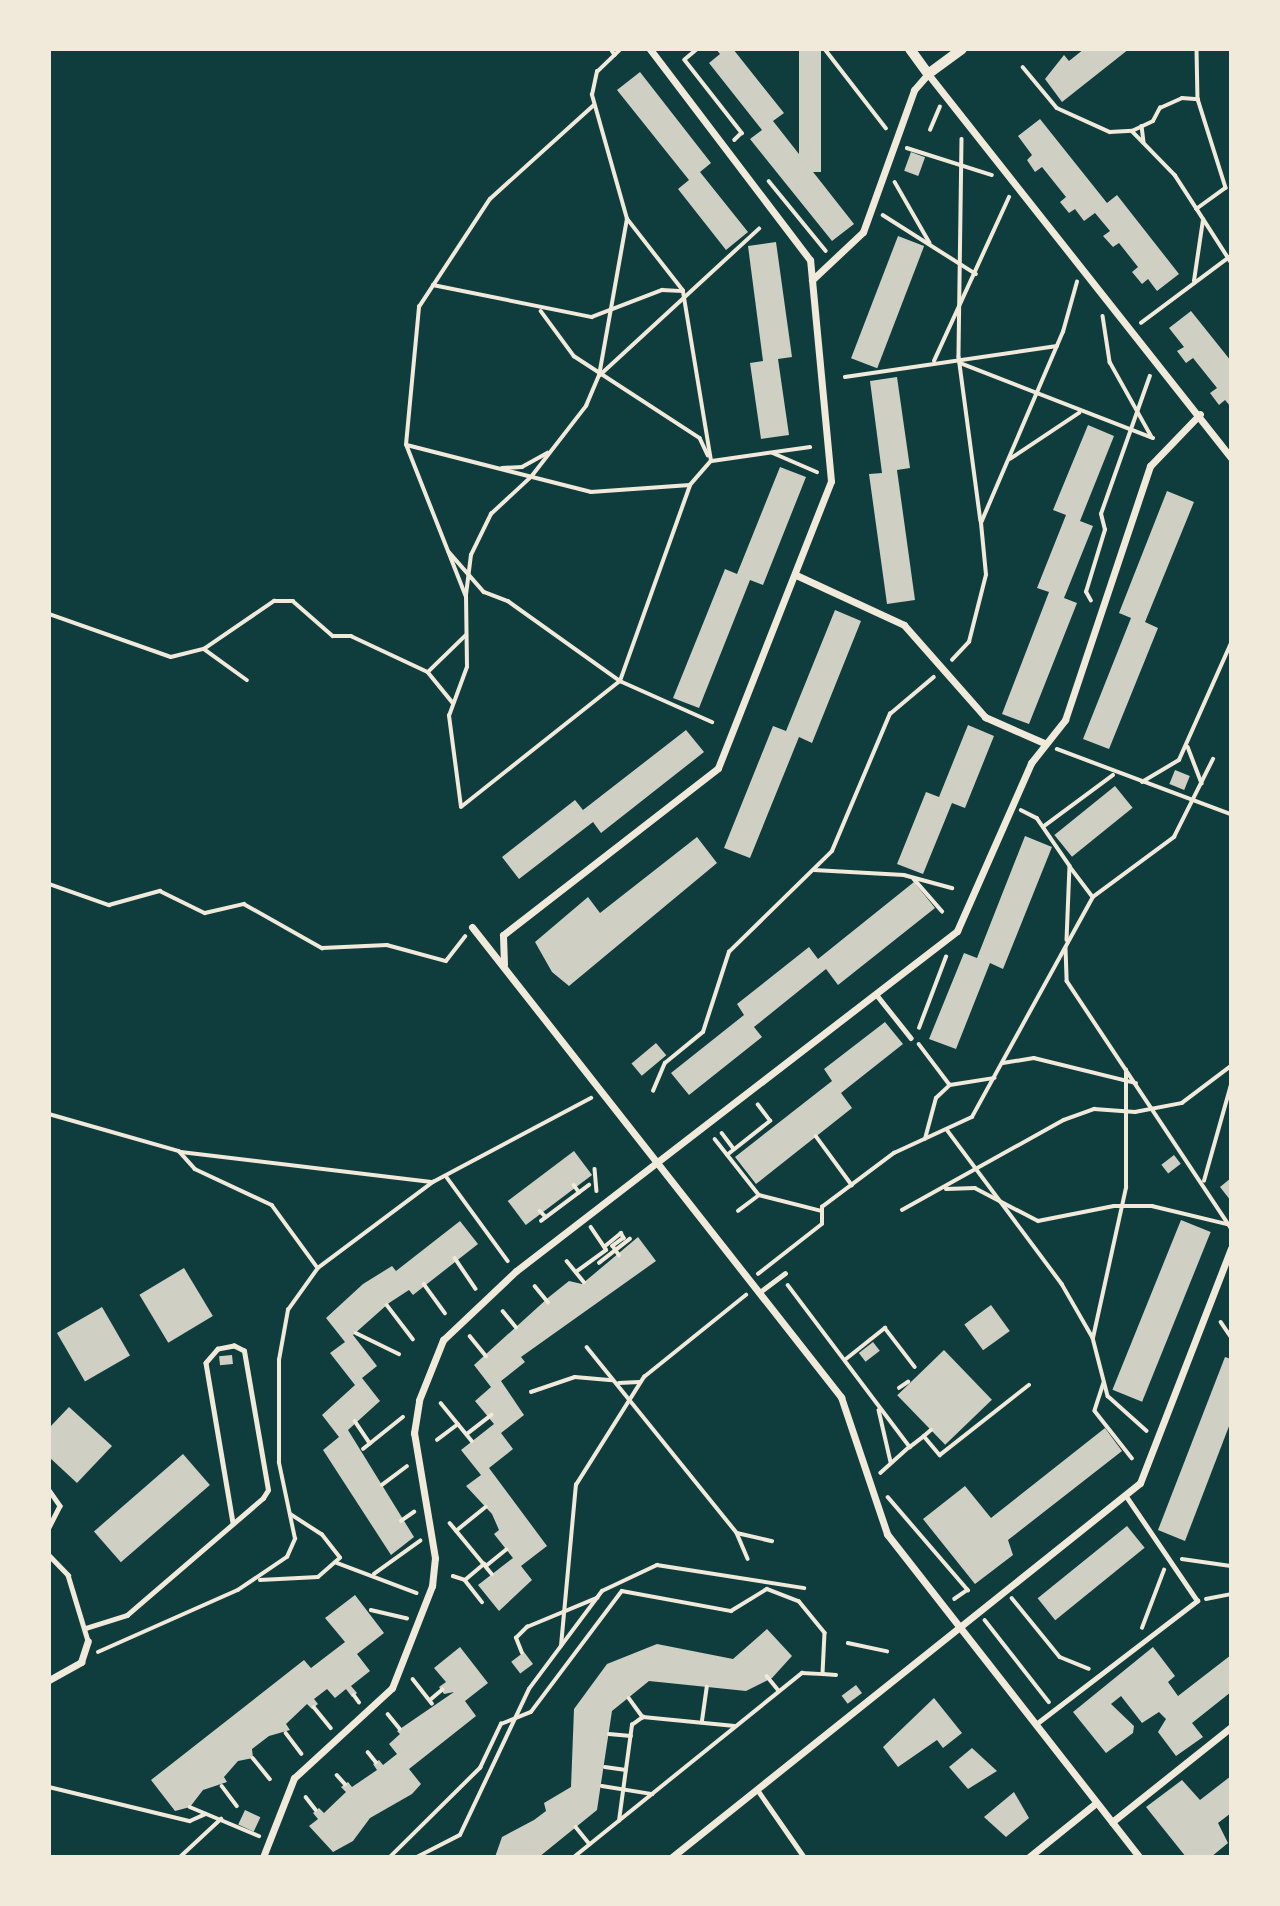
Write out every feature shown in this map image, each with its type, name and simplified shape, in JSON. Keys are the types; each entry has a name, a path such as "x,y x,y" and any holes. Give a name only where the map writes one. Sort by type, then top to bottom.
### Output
{"street":[{"path":"506,970 503,935 718,768 831,481 809,284 810,260 650,49"},
{"path":"910,49 1134,329 1231,457"},
{"path":"809,284 863,232 914,90 928,74 962,49"},
{"path":"263,1857 294,1778 377,1706 397,1680 435,1571 416,1462 419,1400 453,1326 516,1271 963,924 1044,743 1065,720 1102,620 1104,591 1150,466 1200,414"},
{"path":"796,575 904,625 945,668 985,717 1044,743"},
{"path":"472,928 841,1397 882,1525 1139,1857"},
{"path":"672,1857 1127,1498 1161,1444 1231,1248"},
{"path":"49,1680 86,1656 88,1641"},
{"path":"1112,1822 1231,1727"},
{"path":"1029,1857 1096,1803"}],"lane":[{"path":"876,993 911,1038"},
{"path":"760,1292 783,1274"},
{"path":"86,1628 127,1615 233,1523 268,1490 244,1351 234,1346 218,1349 206,1363 233,1523"},
{"path":"49,1490 60,1506 49,1528"},
{"path":"1036,1724 1197,1601 1127,1498"},
{"path":"49,1555 68,1576 88,1641"},
{"path":"757,1789 804,1857"}],"path":[{"path":"611,49 615,55"},
{"path":"621,49 597,72 594,104 626,219 684,291 711,461"},
{"path":"698,49 685,60 742,133 735,139 744,150"},
{"path":"825,49 896,141"},
{"path":"1197,49 1198,99 1226,188 1197,209"},
{"path":"1023,67 1057,108 1110,132 1132,131 1142,126 1160,108 1198,99"},
{"path":"466,597 406,445 419,307 491,199 594,104"},
{"path":"930,130 940,105"},
{"path":"1142,126 1144,144"},
{"path":"1132,131 1197,209 1230,258 1194,281 1134,329"},
{"path":"653,1091 665,1063 703,1032 729,952 832,851 890,714 945,668 969,642 986,575 959,360 957,314 966,170 962,138"},
{"path":"907,148 966,170 996,176"},
{"path":"761,172 832,259"},
{"path":"895,181 933,247"},
{"path":"934,361 1010,195"},
{"path":"883,215 976,274"},
{"path":"1194,281 1203,218"},
{"path":"626,219 599,376 586,406 531,477 491,514 468,576 467,667 449,716 461,807 620,681 690,485 711,461 810,447"},
{"path":"599,376 678,305 684,291 759,229"},
{"path":"981,523 1057,346 1079,277"},
{"path":"433,285 541,311 611,313 662,290 684,291"},
{"path":"959,360 1037,391 1079,412 1153,438 1110,362 1101,302"},
{"path":"541,311 574,356 599,376 700,438 711,461"},
{"path":"845,377 934,361 1057,346"},
{"path":"1102,620 1086,592 1105,530 1101,514 1153,368"},
{"path":"1008,460 1079,412"},
{"path":"406,445 591,492 690,485"},
{"path":"497,468 522,467 551,451"},
{"path":"771,453 820,474"},
{"path":"445,548 468,576 620,681 712,722"},
{"path":"49,614 171,657 204,649 274,601 293,601 333,636 351,636 428,672 453,704"},
{"path":"428,672 466,635"},
{"path":"1140,783 1180,760 1231,643"},
{"path":"204,649 247,680"},
{"path":"1044,743 1113,775 1197,799 1231,814"},
{"path":"1188,746 1203,785"},
{"path":"751,1280 822,1224 822,1211 894,1153 948,1131 972,1117 1093,897 1174,837 1197,799 1213,759"},
{"path":"1043,827 1113,775"},
{"path":"1013,822 1016,808 1043,827 1093,897"},
{"path":"1070,866 1068,981 1230,1226"},
{"path":"812,870 913,877 951,888"},
{"path":"913,877 942,911"},
{"path":"49,884 109,905 160,891 205,913 244,904 322,948 387,945 446,961 472,928"},
{"path":"950,1085 915,1039 951,944"},
{"path":"1003,1063 1034,1058 1136,1083"},
{"path":"902,1210 946,1189 1063,1120 1094,1109 1154,1109 1182,1103 1231,1066"},
{"path":"1093,1338 1126,1188 1123,1110 1126,1068"},
{"path":"925,1139 936,1098 950,1085 994,1078"},
{"path":"1203,1183 1231,1085"},
{"path":"86,1656 258,1579 291,1550 290,1515 279,1463 279,1360 288,1310 318,1268 433,1182 602,1092"},
{"path":"727,1155 770,1121 758,1105"},
{"path":"49,1114 179,1151 433,1182"},
{"path":"948,1131 974,1172 998,1200 1093,1338 1108,1396 1161,1444"},
{"path":"722,1133 734,1149"},
{"path":"816,1136 852,1185"},
{"path":"715,1139 759,1195 822,1211"},
{"path":"179,1151 195,1169 272,1205 318,1268"},
{"path":"595,1169 597,1192"},
{"path":"446,1176 516,1271"},
{"path":"574,1185 579,1192"},
{"path":"544,1219 589,1185"},
{"path":"946,1189 975,1188 1038,1221 1120,1207 1165,1208 1230,1226"},
{"path":"738,1211 759,1195"},
{"path":"540,1210 551,1228"},
{"path":"590,1227 604,1247"},
{"path":"576,1272 621,1233 618,1252"},
{"path":"599,1263 618,1252 630,1239"},
{"path":"455,1258 476,1289"},
{"path":"567,1261 584,1282"},
{"path":"777,1261 783,1274 910,1447"},
{"path":"424,1284 445,1313"},
{"path":"535,1286 548,1302"},
{"path":"561,1646 576,1485 641,1381 748,1294"},
{"path":"387,1305 413,1339"},
{"path":"503,1311 516,1327"},
{"path":"1222,1322 1231,1337"},
{"path":"846,1359 885,1328 915,1367"},
{"path":"356,1333 399,1354"},
{"path":"470,1336 485,1356"},
{"path":"587,1347 737,1533 748,1559"},
{"path":"531,1392 583,1376 617,1382 641,1381"},
{"path":"1105,1381 1095,1411 1132,1458"},
{"path":"900,1388 908,1382"},
{"path":"924,1436 940,1455 1029,1385"},
{"path":"441,1403 472,1441"},
{"path":"878,1406 891,1462"},
{"path":"467,1434 491,1415"},
{"path":"363,1449 404,1417"},
{"path":"355,1421 370,1443"},
{"path":"437,1440 458,1424"},
{"path":"931,1430 881,1470 887,1496 899,1502 968,1590 944,1608"},
{"path":"382,1485 407,1466"},
{"path":"456,1531 486,1507"},
{"path":"401,1521 416,1510"},
{"path":"290,1515 335,1547 337,1563"},
{"path":"450,1523 492,1574"},
{"path":"737,1533 772,1541"},
{"path":"374,1574 422,1539"},
{"path":"465,1580 506,1550"},
{"path":"337,1563 374,1574 419,1593"},
{"path":"258,1579 318,1577 337,1563"},
{"path":"417,1857 460,1835 521,1712 561,1646 597,1598 625,1576 657,1565 804,1588"},
{"path":"453,1576 465,1580 482,1602"},
{"path":"390,1857 480,1768 501,1724 521,1712 531,1712 622,1591 732,1611 767,1590 799,1601 825,1633 823,1674"},
{"path":"1007,1592 1060,1657 1101,1674"},
{"path":"964,1593 1055,1709"},
{"path":"1197,1601 1231,1594"},
{"path":"522,1653 516,1637 564,1607 597,1598"},
{"path":"371,1610 409,1619"},
{"path":"848,1643 887,1651"},
{"path":"574,1857 802,1673 836,1675"},
{"path":"767,1676 779,1692"},
{"path":"412,1679 431,1701 442,1690"},
{"path":"702,1721 707,1687"},
{"path":"629,1698 643,1717 735,1726"},
{"path":"314,1707 332,1730"},
{"path":"388,1714 400,1729"},
{"path":"619,1821 631,1736 643,1717"},
{"path":"286,1733 302,1754"},
{"path":"609,1734 631,1736"},
{"path":"368,1752 376,1762"},
{"path":"253,1758 270,1779"},
{"path":"605,1767 626,1769"},
{"path":"337,1774 345,1784"},
{"path":"222,1786 237,1806"},
{"path":"602,1786 652,1794"},
{"path":"49,1787 190,1821 206,1814"},
{"path":"306,1797 316,1810"},
{"path":"190,1807 259,1836"},
{"path":"180,1857 221,1819"},
{"path":"576,1827 590,1844"}],"building":[{"path":"716,49 733,49 784,113 773,121 854,224 832,241 750,139 762,130 709,63 720,54"},
{"path":"799,49 821,49 821,172 799,172"},
{"path":"1084,49 1129,49 1062,102 1045,79 1064,55 1069,61"},
{"path":"640,72 711,163 700,172 748,232 726,250 678,189 689,180 617,90"},
{"path":"1040,119 1107,203 1117,195 1179,274 1157,291 1148,279 1142,284 1132,272 1138,267 1119,243 1113,247 1103,236 1110,231 1095,213 1084,221 1075,209 1069,213 1060,202 1066,197 1042,167 1035,172 1027,160 1032,155 1018,136"},
{"path":"911,152 925,157 918,176 904,171"},
{"path":"898,236 924,246 877,368 851,358"},
{"path":"776,242 792,357 778,359 789,435 761,439 750,363 763,361 748,246"},
{"path":"1191,311 1231,361 1231,407 1225,400 1219,405 1210,393 1217,388 1193,358 1186,363 1177,351 1184,347 1169,328"},
{"path":"897,377 910,468 897,470 915,600 887,604 869,474 882,473 870,381"},
{"path":"1088,425 1114,436 1080,521 1093,526 1064,598 1077,603 1029,724 1002,714 1049,592 1037,588 1066,515 1053,510"},
{"path":"780,467 806,477 763,585 750,580 699,708 673,698 725,569 737,574"},
{"path":"1167,491 1194,502 1145,622 1158,628 1109,749 1083,739 1131,618 1119,613"},
{"path":"835,610 861,621 812,743 799,737 750,858 724,848 773,726 786,731"},
{"path":"968,725 994,736 965,808 952,803 923,874 897,864 926,792 939,797"},
{"path":"686,730 704,752 601,833 593,822 519,879 502,857 575,800 583,810"},
{"path":"1175,770 1190,776 1184,790 1169,784"},
{"path":"1115,786 1133,808 1072,857 1054,835"},
{"path":"1025,836 1052,847 1003,969 990,963 956,1049 929,1039 964,953 977,958"},
{"path":"697,837 717,863 569,986 552,972 535,942 588,897 600,913"},
{"path":"914,882 935,908 838,985 826,969 754,1027 762,1037 689,1095 671,1073 744,1015 737,1004 809,947 818,959"},
{"path":"885,1022 903,1044 841,1093 852,1108 756,1184 735,1157 832,1081 824,1069"},
{"path":"656,1043 666,1055 642,1076 631,1064"},
{"path":"574,1151 592,1175 526,1225 508,1201"},
{"path":"1174,1155 1181,1164 1168,1174 1161,1165"},
{"path":"1231,1178 1231,1201 1220,1187"},
{"path":"1181,1220 1211,1232 1142,1402 1112,1390"},
{"path":"460,1221 478,1244 413,1295 409,1290 389,1303 353,1335 377,1366 362,1378 380,1401 348,1430 414,1537 391,1555 323,1450 339,1437 322,1415 355,1385 330,1353 345,1342 326,1318 363,1284 392,1266 396,1271"},
{"path":"638,1237 656,1261 521,1357 525,1362 501,1381 524,1415 501,1433 513,1449 489,1468 547,1546 521,1566 532,1580 499,1611 478,1585 513,1558 494,1534 499,1530 492,1514 466,1486 481,1475 461,1450 494,1424 475,1401 491,1387 474,1365 569,1281 582,1284"},
{"path":"184,1268 213,1316 168,1343 139,1295"},
{"path":"991,1305 1010,1331 983,1350 964,1324"},
{"path":"102,1307 130,1355 85,1381 57,1333"},
{"path":"873,1342 880,1351 866,1362 859,1353"},
{"path":"944,1350 992,1400 945,1445 897,1395"},
{"path":"232,1355 233,1364 220,1365 219,1356"},
{"path":"1225,1357 1231,1359 1231,1421 1185,1541 1158,1530"},
{"path":"69,1407 112,1446 77,1483 49,1457 49,1428"},
{"path":"1105,1428 1122,1451 1008,1540 1013,1555 975,1584 923,1519 965,1486 991,1518"},
{"path":"183,1454 210,1485 121,1562 94,1531"},
{"path":"1127,1526 1145,1548 1055,1620 1038,1598"},
{"path":"355,1595 384,1633 357,1654 370,1671 351,1686 357,1693 352,1697 346,1689 335,1698 327,1689 314,1699 318,1704 312,1709 307,1704 286,1724 290,1730 269,1736 252,1749 253,1758 238,1761 224,1777 227,1782 203,1790 190,1807 175,1811 151,1780 304,1660 311,1668 345,1642 325,1618"},
{"path":"767,1629 792,1656 772,1678 746,1691 649,1681 612,1711 597,1810 539,1857 495,1857 502,1837 534,1820 546,1811 544,1803 571,1787 574,1709 607,1664 657,1644 733,1659"},
{"path":"460,1647 488,1683 465,1701 476,1716 409,1769 421,1784 412,1794 370,1818 353,1841 333,1852 309,1826 318,1819 313,1813 319,1808 324,1813 346,1792 341,1787 348,1782 352,1787 377,1770 373,1764 379,1760 383,1765 397,1754 389,1744 400,1734 397,1731 454,1692 444,1694 439,1687 446,1682 434,1668"},
{"path":"1153,1647 1175,1676 1168,1682 1178,1696 1231,1655 1231,1692 1192,1723 1203,1737 1176,1756 1158,1732 1166,1719 1159,1712 1142,1723 1121,1696 1111,1704 1134,1726 1133,1733 1106,1753 1073,1712"},
{"path":"524,1652 533,1664 520,1674 511,1662"},
{"path":"856,1685 862,1693 848,1704 842,1696"},
{"path":"934,1698 962,1733 943,1748 937,1740 898,1767 883,1747"},
{"path":"972,1748 997,1771 968,1789 949,1767"},
{"path":"1231,1776 1231,1813 1218,1823 1228,1843 1211,1857 1186,1857 1146,1807 1182,1780 1200,1800"},
{"path":"1014,1792 1029,1818 1006,1837 984,1817"},
{"path":"245,1810 260,1817 254,1832 238,1825"}]}
